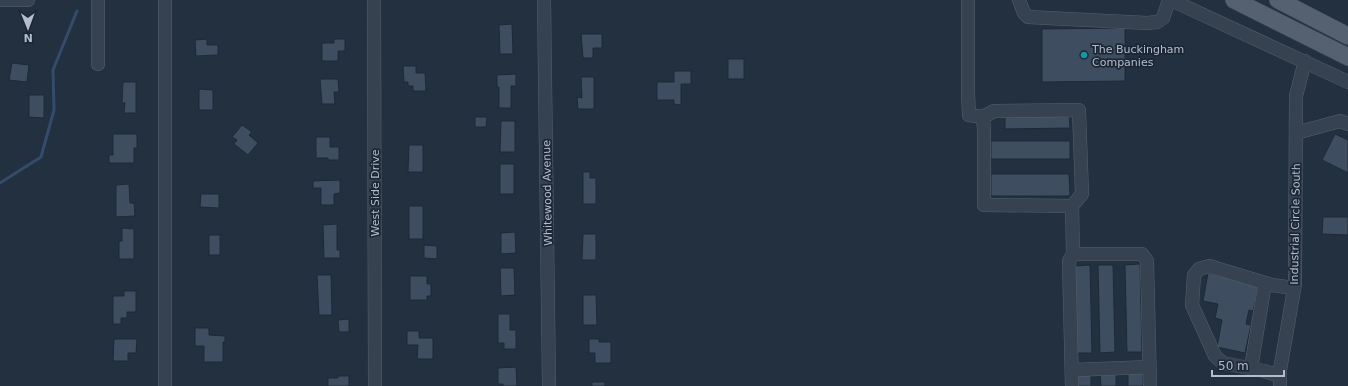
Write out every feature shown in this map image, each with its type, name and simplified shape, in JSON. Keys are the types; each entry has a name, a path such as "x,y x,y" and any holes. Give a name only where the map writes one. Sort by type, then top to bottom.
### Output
{"main road":[{"path":"1234,0 1348,57"},
{"path":"1278,0 1348,36"}],"street":[{"path":"0,0 28,0"},
{"path":"98,0 98,64"},
{"path":"165,0 165,386"},
{"name":"West Side Drive","path":"374,0 375,386"},
{"name":"Whitewood Avenue","path":"544,0 549,386"},
{"path":"968,0 969,115 983,117 994,112 1079,110 1082,194 1072,206 1073,254 1069,261 1072,386"},
{"path":"1019,0 1024,14 1028,17 1147,23 1157,22 1163,18 1170,0 1348,82"},
{"name":"Industrial Circle South","path":"1280,381 1294,288 1296,96 1305,61"},
{"path":"983,117 984,205 1072,206"},
{"path":"1296,133 1340,121 1348,124"},
{"path":"1073,254 1142,254 1147,261 1150,386"},
{"path":"1280,381 1264,371 1223,363 1215,356 1192,305 1194,275 1199,269 1209,266 1265,283 1294,288"},
{"path":"1251,368 1265,283"},
{"path":"1072,370 1149,366"}],"building":[{"path":"512,24 513,54 500,54 499,25"},
{"name":"The Buckingham Companies","path":"1125,28 1125,81 1042,82 1042,29"},
{"path":"581,34 602,34 602,48 593,48 593,58 583,58"},
{"path":"207,39 207,45 218,45 218,55 196,56 195,40"},
{"path":"334,39 345,39 345,51 338,51 338,61 322,61 322,43 334,43"},
{"path":"728,59 744,59 744,79 728,79"},
{"path":"12,63 29,65 27,82 9,80"},
{"path":"403,66 416,66 416,73 425,73 426,91 413,91 413,86 408,86 408,82 404,82"},
{"path":"674,71 691,71 691,84 681,84 681,105 674,104 674,100 657,100 657,82 674,82"},
{"path":"516,74 516,86 511,86 511,108 499,108 499,87 497,87 497,75"},
{"path":"581,77 594,77 594,109 578,109 577,97 582,98"},
{"path":"320,79 338,79 339,92 334,92 335,104 322,104"},
{"path":"123,82 136,82 136,113 124,113 125,103 122,103"},
{"path":"199,89 213,90 213,110 199,110"},
{"path":"29,95 44,95 44,118 29,117"},
{"path":"1069,114 1070,128 1005,129 1005,115"},
{"path":"475,117 487,117 486,127 475,127"},
{"path":"501,121 515,121 515,152 500,152"},
{"path":"242,125 252,132 249,135 258,143 248,155 234,144 237,140 232,137"},
{"path":"113,134 137,134 137,148 134,148 134,163 109,163 109,155 113,155"},
{"path":"1335,134 1348,140 1348,173 1322,160"},
{"path":"316,137 330,137 330,147 339,147 339,160 316,158"},
{"path":"991,141 1070,141 1070,159 991,159"},
{"path":"409,145 423,145 423,172 408,172"},
{"path":"500,164 514,164 514,194 500,194"},
{"path":"583,172 590,172 590,178 596,178 596,204 583,204"},
{"path":"991,174 1069,174 1070,196 991,196"},
{"path":"340,180 340,193 334,194 334,205 321,205 321,188 313,188 313,181"},
{"path":"129,184 130,203 134,203 135,216 116,217 116,185"},
{"path":"201,194 219,194 219,208 200,207"},
{"path":"409,206 423,206 423,239 409,239"},
{"path":"1323,217 1348,217 1348,235 1322,234"},
{"path":"337,224 337,250 340,250 340,258 324,258 323,225"},
{"path":"122,228 134,229 134,259 119,259 119,241 122,241"},
{"path":"515,232 516,253 501,254 501,233"},
{"path":"583,234 596,234 596,260 582,260"},
{"path":"209,235 220,235 220,255 209,255"},
{"path":"424,245 437,246 437,259 424,258"},
{"path":"1140,264 1142,352 1127,352 1125,265"},
{"path":"1090,265 1092,353 1077,353 1075,266"},
{"path":"1098,265 1113,265 1115,352 1100,353"},
{"path":"500,268 514,268 515,295 501,296"},
{"path":"1208,273 1259,284 1253,311 1249,310 1246,324 1251,325 1245,353 1217,347 1222,320 1215,318 1218,304 1203,301"},
{"path":"317,275 331,275 332,315 319,315"},
{"path":"410,276 427,276 427,284 431,284 431,296 427,296 427,300 410,300"},
{"path":"124,291 136,291 136,312 127,312 127,318 121,318 121,324 113,324 113,296 124,296"},
{"path":"583,295 596,295 597,325 583,325"},
{"path":"498,314 510,314 510,330 516,330 516,349 504,349 504,343 498,343"},
{"path":"349,319 349,332 339,332 338,320"},
{"path":"195,328 209,328 209,335 225,336 225,342 223,342 223,362 204,362 204,346 195,346"},
{"path":"407,331 419,331 419,338 433,338 433,359 417,359 418,345 407,345"},
{"path":"114,339 137,339 136,353 128,353 128,361 113,361"},
{"path":"589,339 599,339 599,342 611,342 611,363 595,363 595,353 589,353"},
{"path":"516,367 517,386 503,386 503,384 498,384 498,368"},
{"path":"1091,372 1091,386 1076,386 1075,373"},
{"path":"1116,372 1116,386 1101,386 1100,373"},
{"path":"1128,372 1143,372 1143,386 1128,386"},
{"path":"338,376 349,376 349,386 328,386 328,378 338,378"},
{"path":"592,382 605,382 605,386 592,386"}],"waterway":[{"path":"0,183 41,157 54,110 53,70 77,11"}],"place":[{"name":"The Buckingham Companies","path":"1084,55"}]}
